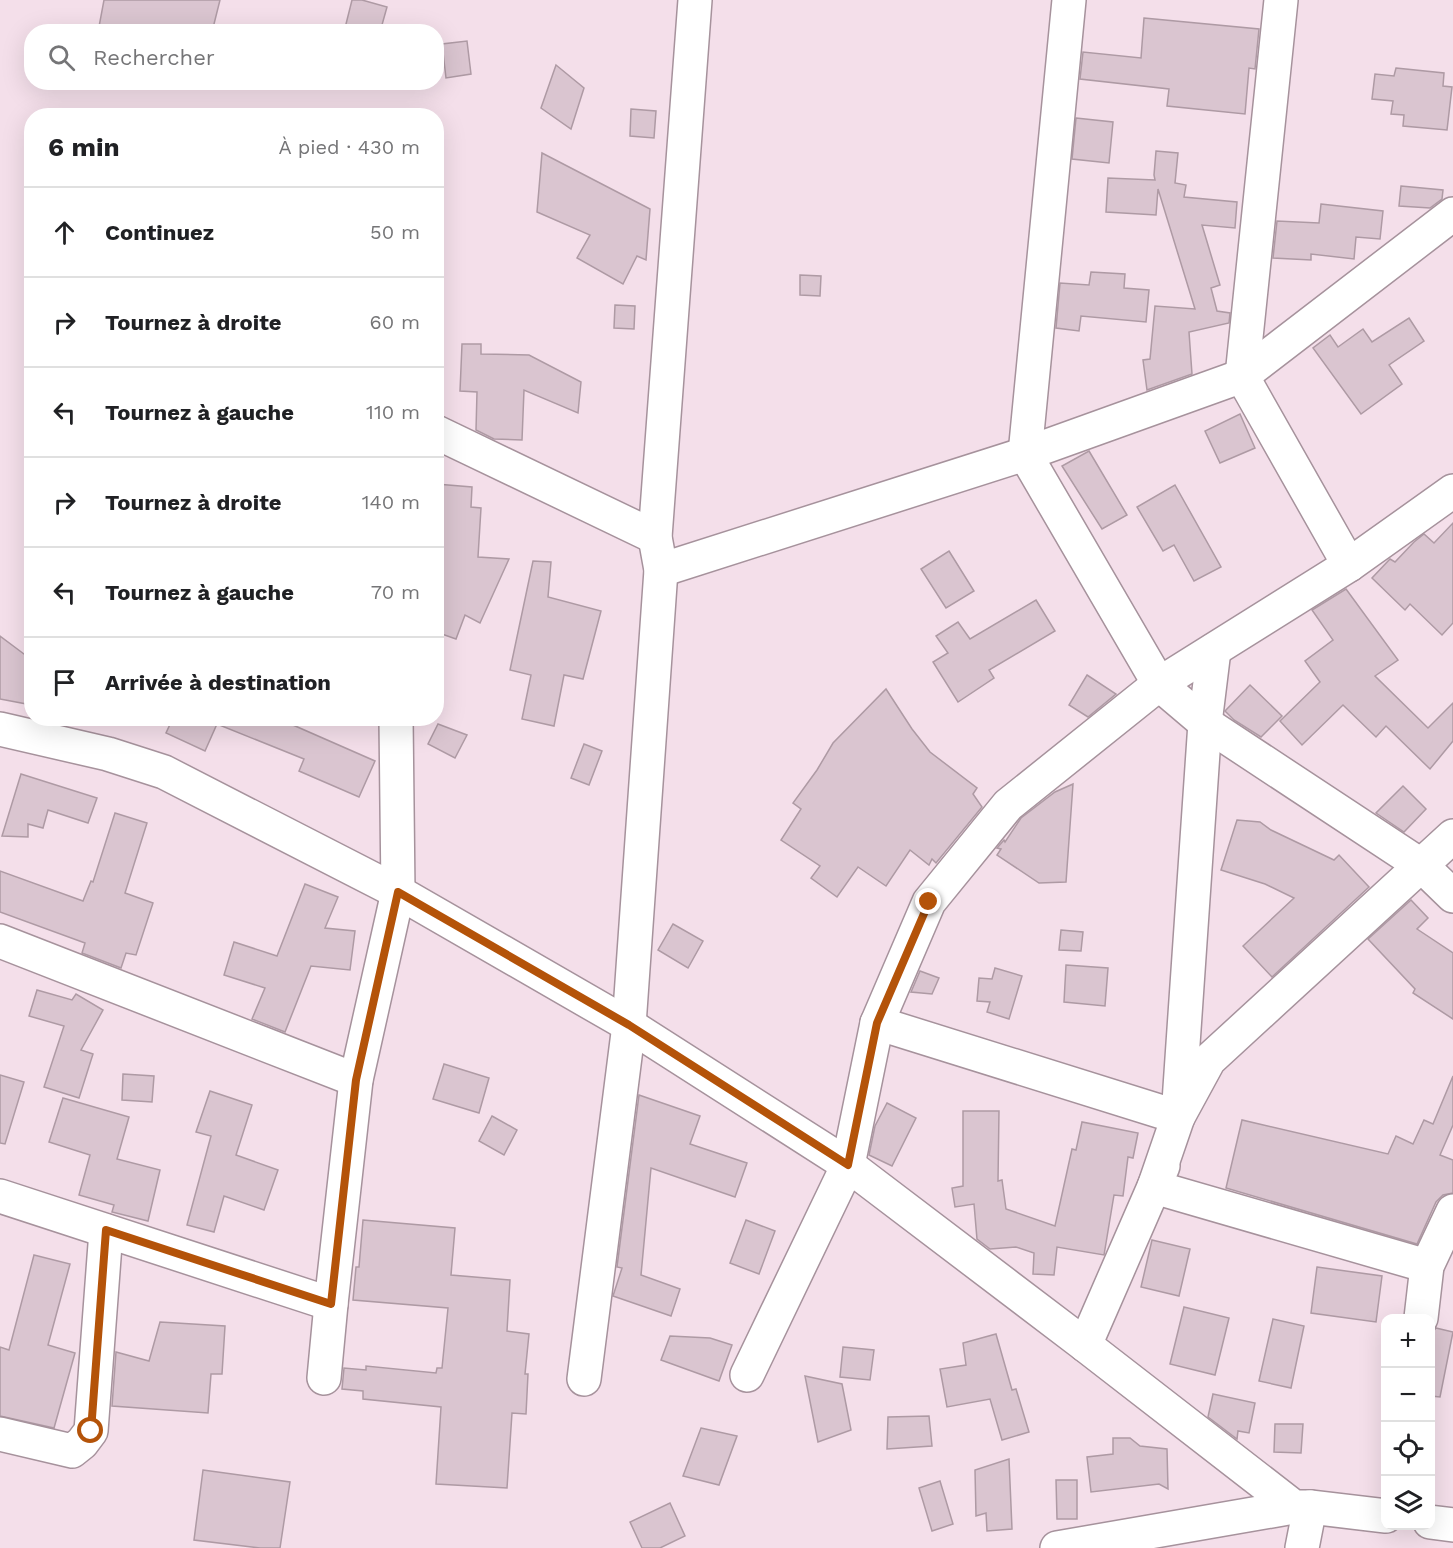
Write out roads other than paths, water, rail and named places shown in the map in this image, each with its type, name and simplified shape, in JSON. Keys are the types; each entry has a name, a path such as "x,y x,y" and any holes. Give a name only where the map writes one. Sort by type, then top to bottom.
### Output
{"street":[{"path":"584,1378 629,1025 661,570 655,537 695,0"},
{"path":"1069,0 1025,454 1159,684 1205,723 1422,866 1453,896"},
{"path":"1281,0 1242,376 1349,565"},
{"path":"661,570 1025,454 1242,376 1453,214"},
{"path":"444,436 655,537"},
{"path":"747,1375 848,1165 877,1023 929,902 1008,805 1159,684 1349,565 1453,491"},
{"path":"1178,1117 1205,723 1214,650"},
{"path":"324,1378 356,1080 398,892 396,726"},
{"path":"0,729 108,754 164,772 398,892 629,1025 848,1165 1302,1507"},
{"path":"1154,1187 1178,1117 1209,1060 1453,836"},
{"path":"0,941 356,1080"},
{"path":"877,1023 1178,1117"},
{"path":"1085,1345 1209,1060"},
{"path":"1154,1187 1428,1266"},
{"path":"0,1196 331,1304"},
{"path":"1422,1314 1428,1266 1453,1211"},
{"path":"0,1434 72,1451 91,1431 106,1230"},
{"path":"1302,1507 1302,1548"},
{"path":"1058,1548 1302,1507 1381,1515"},
{"path":"1435,1523 1453,1525"}]}
